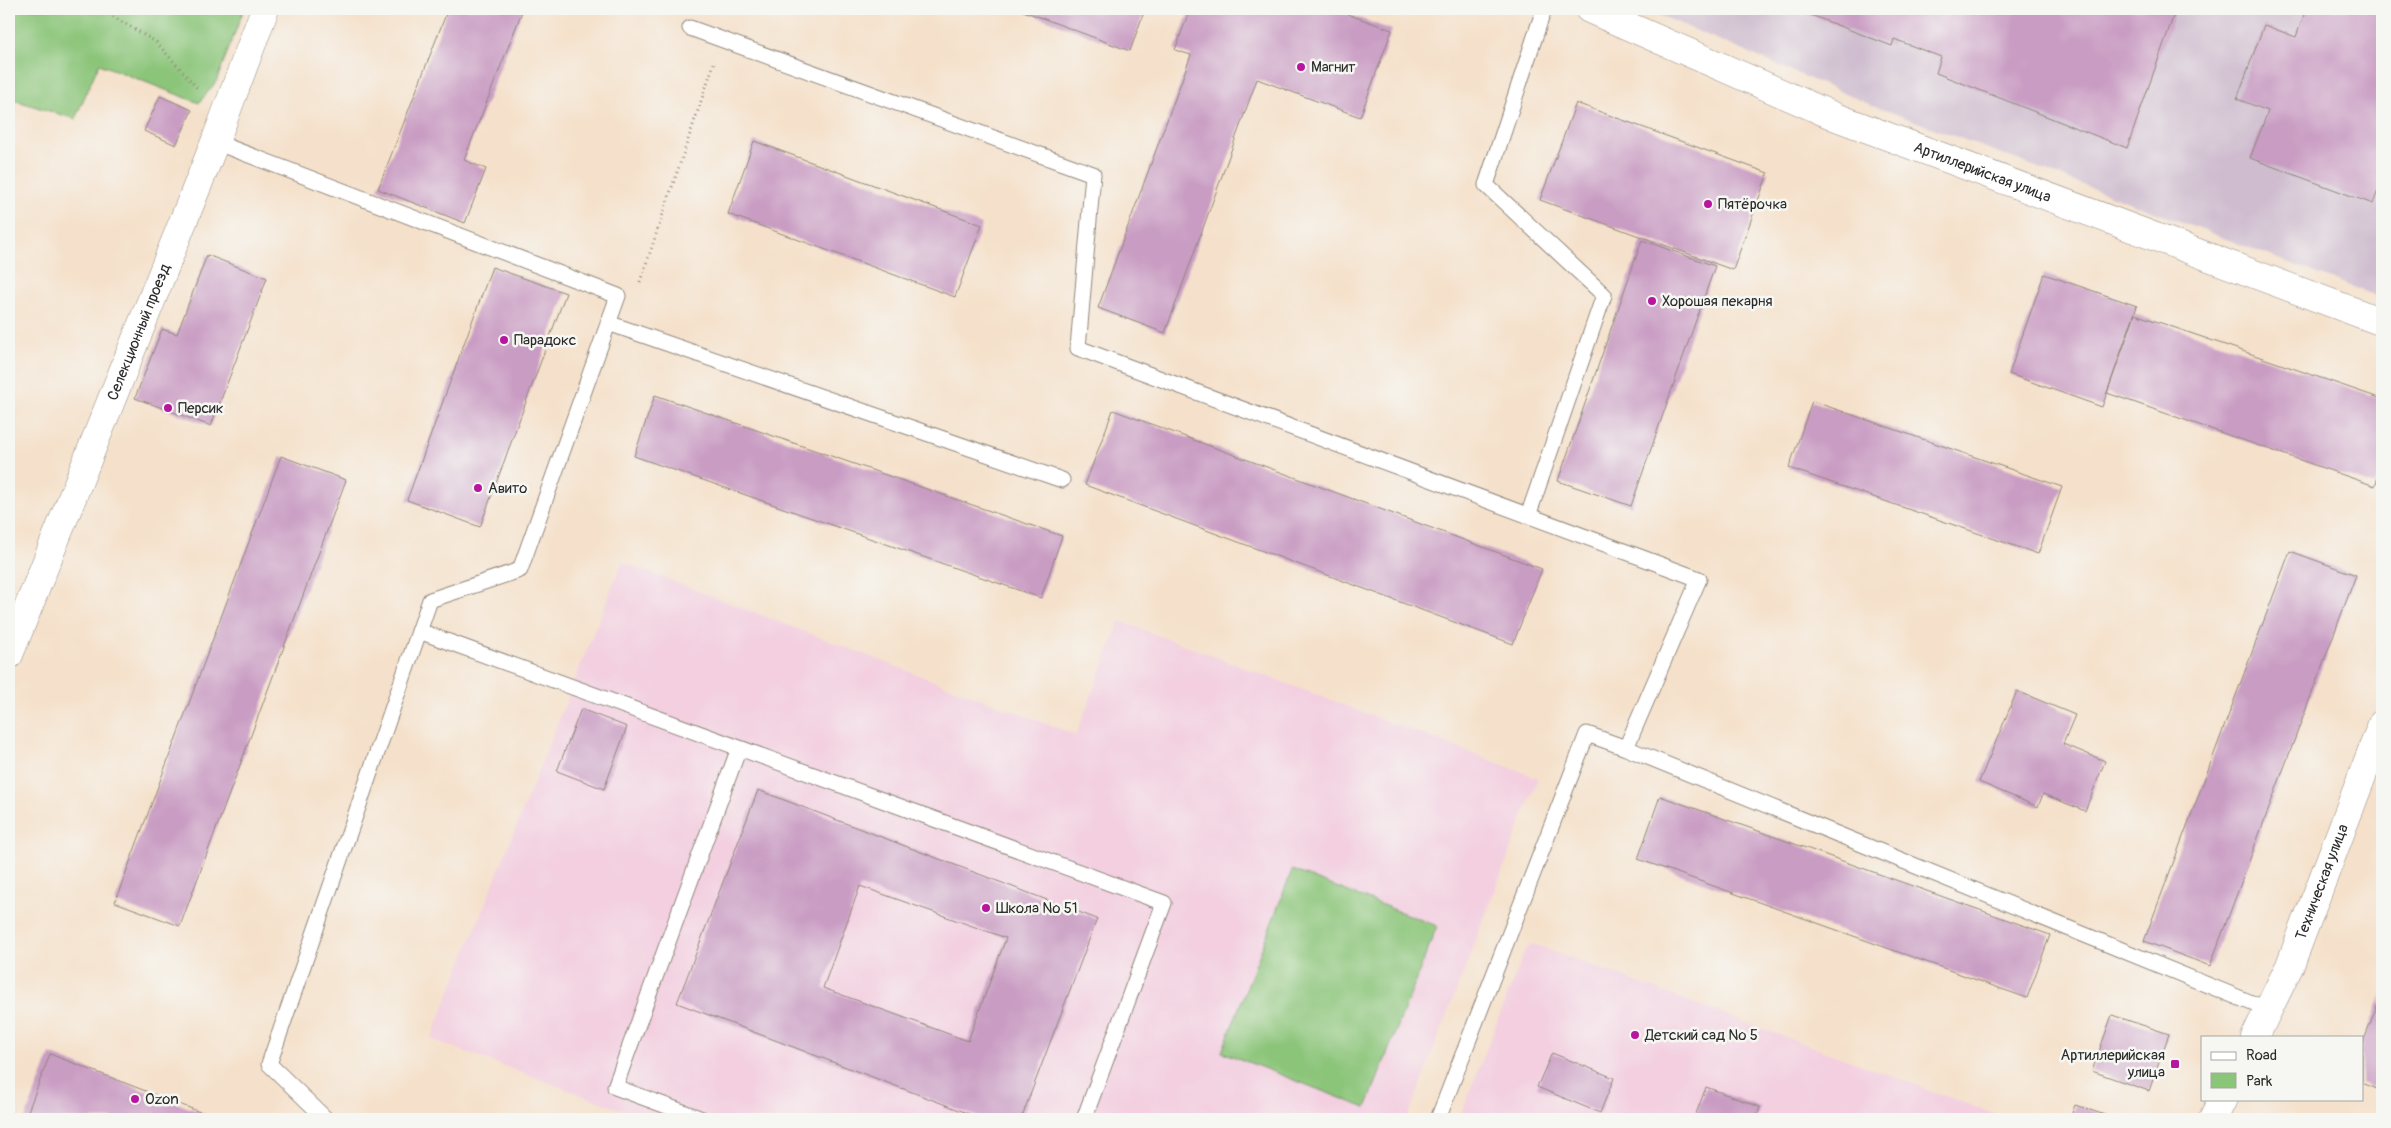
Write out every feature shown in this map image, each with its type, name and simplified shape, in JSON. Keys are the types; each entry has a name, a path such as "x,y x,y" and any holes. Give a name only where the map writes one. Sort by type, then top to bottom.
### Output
{"street":[{"name":"Селекционный проезд","path":"9,655 220,130 265,9"},
{"name":"Артиллерийская улица","path":"1589,9 1836,117 2382,322"},
{"name":"Техническая улица","path":"2256,1036 2290,966 2382,724"},
{"path":"2213,1119 2222,1100"}],"lane":[{"path":"1528,516 1604,295 1486,185 1544,9"},
{"path":"690,28 1093,174 1078,348 1699,580 1626,748"},
{"path":"220,130 618,296 520,570 430,600 419,631 269,1064 326,1119"},
{"path":"608,323 1062,480"},
{"path":"419,631 1164,903 1084,1119"},
{"path":"1438,1119 1587,734 1626,748 2269,1010"},
{"path":"702,1119 615,1087 739,748"}],"path":[{"path":"100,9 156,42 220,130"},
{"path":"624,329 722,39"}],"shaded area":[{"path":"1645,9 2382,9 2382,298 1867,103"},
{"name":"Школа № 51","path":"622,562 1076,735 1120,621 1538,778 1407,1119 646,1119 431,1039"},
{"name":"Детский сад № 5","path":"1533,944 2008,1119 1459,1119 1525,950"}],"green space":[{"path":"9,9 244,9 216,82 199,103 99,64 75,119 14,100 9,112"},
{"path":"1292,870 1437,926 1366,1108 1222,1052"}],"building":[{"path":"448,9 523,9 464,160 486,169 465,223 378,189"},
{"path":"1018,9 1145,9 1130,51"},
{"path":"1190,9 1333,9 1392,30 1360,117 1257,79 1165,333 1098,308 1191,55 1175,50"},
{"path":"1795,9 2176,9 2127,148 1936,73 1941,57 1894,39 1892,46"},
{"path":"2306,9 2382,9 2382,180 2373,204 2250,158 2268,111 2237,99 2264,25 2296,37"},
{"path":"160,96 192,110 176,145 144,131"},
{"path":"1576,103 1768,173 1733,270 1540,200"},
{"path":"754,141 982,225 955,297 728,214"},
{"path":"1642,240 1715,266 1631,506 1558,481"},
{"path":"207,255 267,278 211,426 135,398 162,329 177,334"},
{"path":"492,267 566,293 480,527 407,500"},
{"path":"2044,274 2137,306 2102,407 2009,374"},
{"path":"2135,314 2382,399 2382,465 2375,486 2107,393"},
{"path":"655,395 1062,536 1041,598 634,456"},
{"path":"1812,401 2062,487 2038,554 1789,468"},
{"path":"1113,410 1542,569 1513,644 1085,485"},
{"path":"281,456 346,480 180,926 115,902"},
{"path":"2290,551 2356,575 2210,966 2144,941"},
{"path":"2017,691 2075,715 2063,744 2105,761 2085,811 2043,794 2038,807 1979,782"},
{"path":"581,709 627,727 604,789 557,771"},
{"path":"758,790 1097,919 1021,1119 983,1119 677,1003","holes":["860,886 1006,938 968,1041 823,988"]},
{"path":"1660,796 2050,935 2027,998 1638,859"},
{"path":"2382,994 2382,1091 2364,1084 2364,1040"},
{"path":"2112,1015 2169,1034 2149,1091 2092,1071"},
{"path":"1552,1053 1614,1078 1600,1113 1537,1087"},
{"path":"50,1054 218,1119 25,1119"},
{"path":"1706,1087 1760,1107 1756,1119 1694,1119"},
{"path":"2075,1105 2117,1119 2070,1119"}],"place":[{"name":"Магнит","path":"1301,67"},
{"name":"Пятёрочка","path":"1708,204"},
{"name":"Хорошая пекарня","path":"1652,301"},
{"name":"Парадокс","path":"504,340"},
{"name":"Персик","path":"168,408"},
{"name":"Авито","path":"478,488"},
{"name":"Школа № 51","path":"986,908"},
{"name":"Детский сад № 5","path":"1635,1035"},
{"name":"Артиллерийская улица","path":"2175,1064"},
{"name":"Ozon","path":"135,1099"}]}
